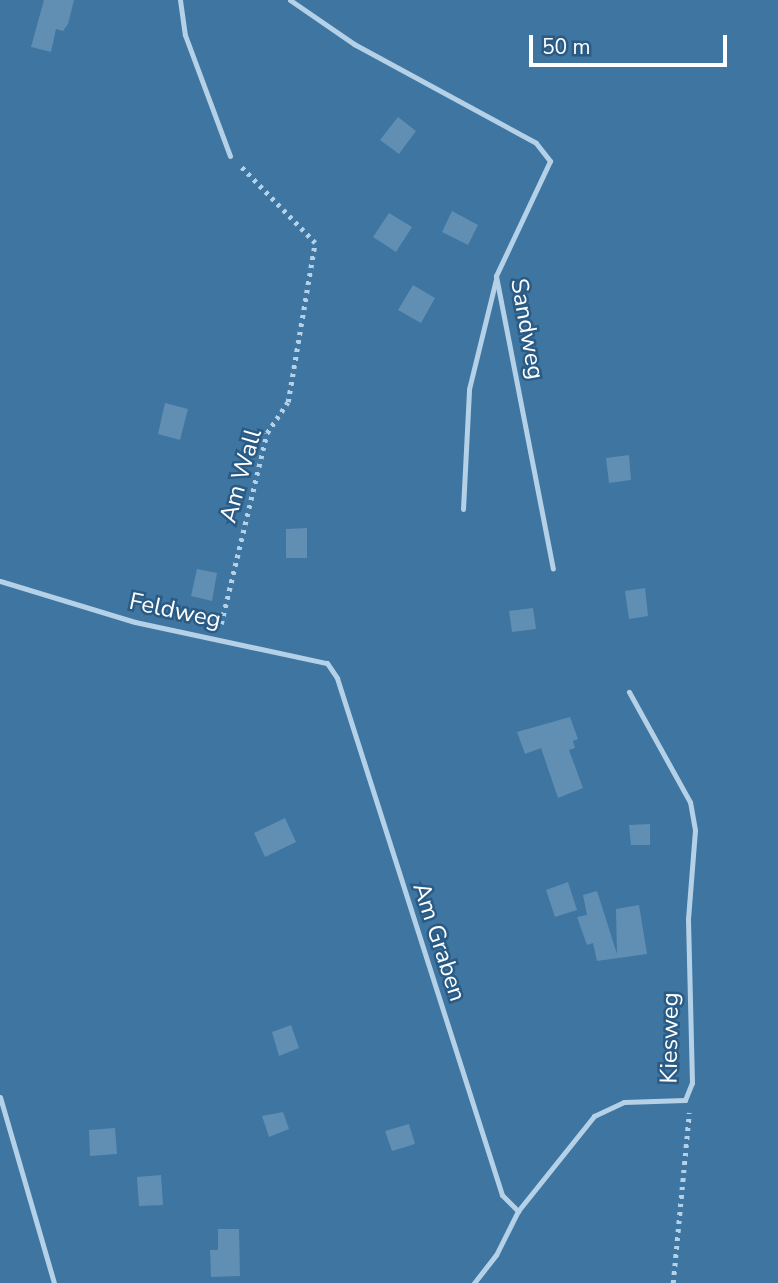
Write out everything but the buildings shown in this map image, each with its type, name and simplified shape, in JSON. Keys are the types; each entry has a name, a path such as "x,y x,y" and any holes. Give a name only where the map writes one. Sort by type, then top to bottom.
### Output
{"lane":[{"path":"180,0 185,35 230,156"},
{"name":"Sandweg","path":"290,0 354,44 536,144 550,161 496,276 553,568"},
{"path":"463,509 469,390 496,276"},
{"name":"Feldweg","path":"0,581 135,622 304,654 327,663 337,678"},
{"name":"Am Graben","path":"337,678 502,1195 518,1211"},
{"name":"Kiesweg","path":"474,1283 496,1255 518,1211 594,1116 624,1102 685,1100 692,1083 688,919 695,830 690,802 629,692"},
{"path":"0,1097 54,1283"}],"path":[{"name":"Am Wall","path":"217,638 267,433 288,402 315,243 230,156"},
{"path":"673,1283 687,1163 690,1117 685,1100"}],"shaded area":[{"path":"0,0 778,0 778,1283 0,1283"}]}
